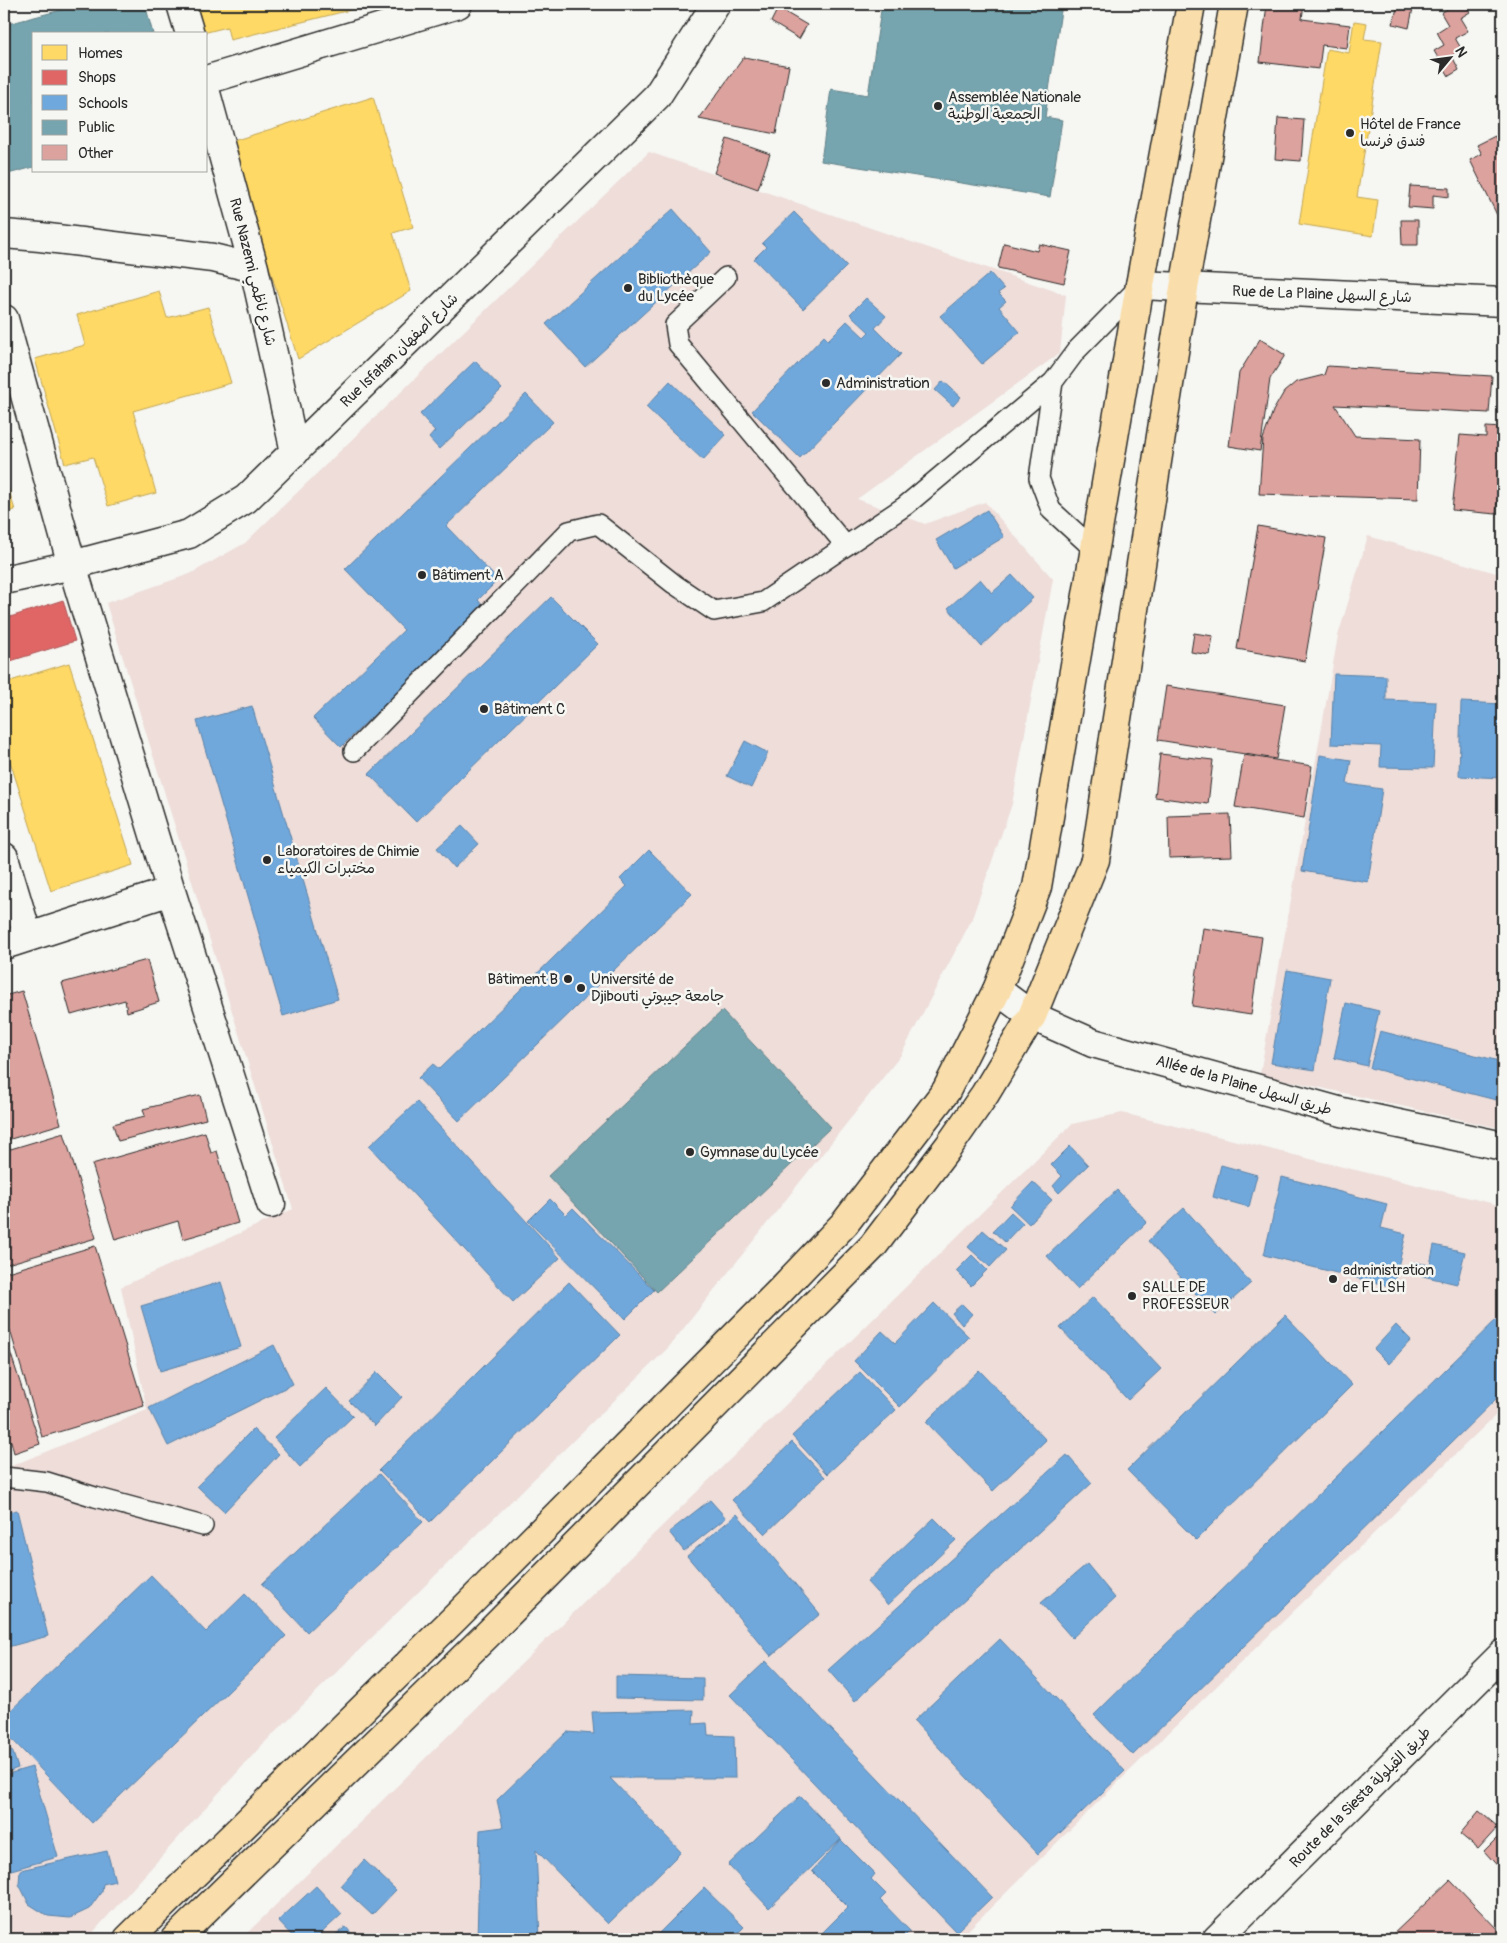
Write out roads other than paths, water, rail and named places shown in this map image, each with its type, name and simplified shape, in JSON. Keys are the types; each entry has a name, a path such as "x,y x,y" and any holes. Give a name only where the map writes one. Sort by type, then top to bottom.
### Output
{"main road":[{"path":"128,1939 456,1617 780,1291 845,1223 946,1091 997,990 1037,887 1140,285 1191,4"},
{"path":"175,1939 486,1636 873,1246 949,1146 985,1094 1032,1016 1095,860 1184,288 1234,4"}],"street":[{"path":"181,4 189,32"},
{"path":"208,79 458,4"},
{"name":"Rue Isfahan شارع أصفهان","path":"4,580 72,565 189,534 246,499 657,96 716,4"},
{"name":"Rue Nazemi شارع ناظمي","path":"208,100 254,268 295,452"},
{"path":"4,234 40,236 212,258 254,268"},
{"name":"Rue de La Plaine شارع السهل","path":"1140,285 1503,302"},
{"path":"4,319 72,565 171,891 271,1204"},
{"path":"4,857 16,941 171,891"},
{"name":"Allée de la Plaine طريق السهل","path":"997,990 1032,1016 1093,1043 1342,1112 1503,1146"},
{"name":"Route de la Siesta طريق القيلولة","path":"1216,1939 1503,1654"}],"lane":[{"path":"726,277 675,326 678,344 846,546"},
{"path":"354,752 569,530 598,524 674,584 714,611 763,602 905,506 1053,382 1076,351 1140,285"},
{"path":"1053,382 1039,478 1051,510 1096,551"},
{"path":"4,1478 47,1482 204,1526"}],"place":[{"name":"Assemblée Nationale الجمعية الوطنية","path":"938,106"},
{"name":"Hôtel de France فندق فرنسا","path":"1350,133"},
{"name":"Bibliothèque du Lycée","path":"628,288"},
{"name":"Administration","path":"826,383"},
{"name":"Bâtiment A","path":"422,575"},
{"name":"Bâtiment C","path":"484,709"},
{"name":"Laboratoires de Chimie مختبرات الكيمياء","path":"267,860"},
{"name":"Bâtiment B","path":"568,979"},
{"name":"Université de Djibouti جامعة جيبوتي","path":"581,988"},
{"name":"Gymnase du Lycée","path":"690,1152"},
{"name":"administration de FLLSH","path":"1333,1279"},
{"name":"SALLE DE PROFESSEUR","path":"1132,1296"}]}
